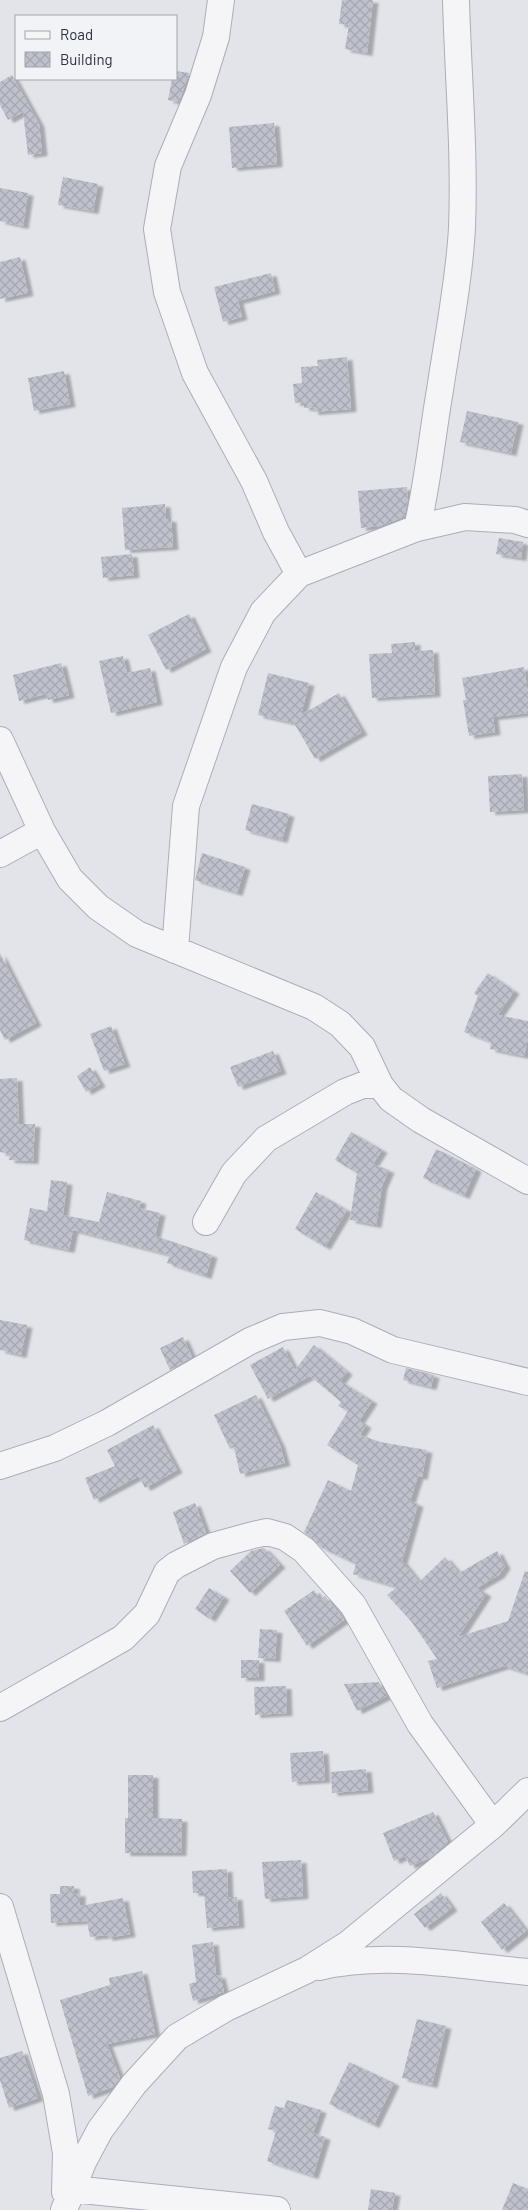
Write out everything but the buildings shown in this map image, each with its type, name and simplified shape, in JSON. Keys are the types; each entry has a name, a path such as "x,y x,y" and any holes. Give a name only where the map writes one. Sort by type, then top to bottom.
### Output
{"street":[{"path":"221,0 216,37 198,95 168,166 157,229 167,292 195,373 254,481 276,532 299,574"},
{"path":"417,528 426,488 456,289 462,229 456,0"},
{"path":"175,950 186,806 234,667 263,612 299,574 417,528 465,517 515,520 528,524"},
{"path":"0,740 42,831 70,879 98,907 137,934 314,1007 340,1024 362,1047 380,1085 391,1099 421,1120 528,1181"},
{"path":"0,854 42,831"},
{"path":"206,1222 234,1173 266,1139 345,1092 363,1085 380,1085"},
{"path":"0,1466 55,1448 107,1423 250,1341 283,1328 320,1324 352,1331 392,1350 528,1382"},
{"path":"0,1708 123,1638 147,1614 166,1572 176,1565 213,1546 267,1532 285,1537 304,1550 353,1606 420,1724 493,1825"},
{"path":"67,2203 100,2130 134,2084 177,2038 226,2008 306,1970 348,1944 493,1825 528,1791"},
{"path":"0,1907 56,2094 66,2153 67,2203"},
{"path":"306,1970 338,1963 378,1959 425,1961 528,1972"},
{"path":"67,2203 277,2210"}]}
